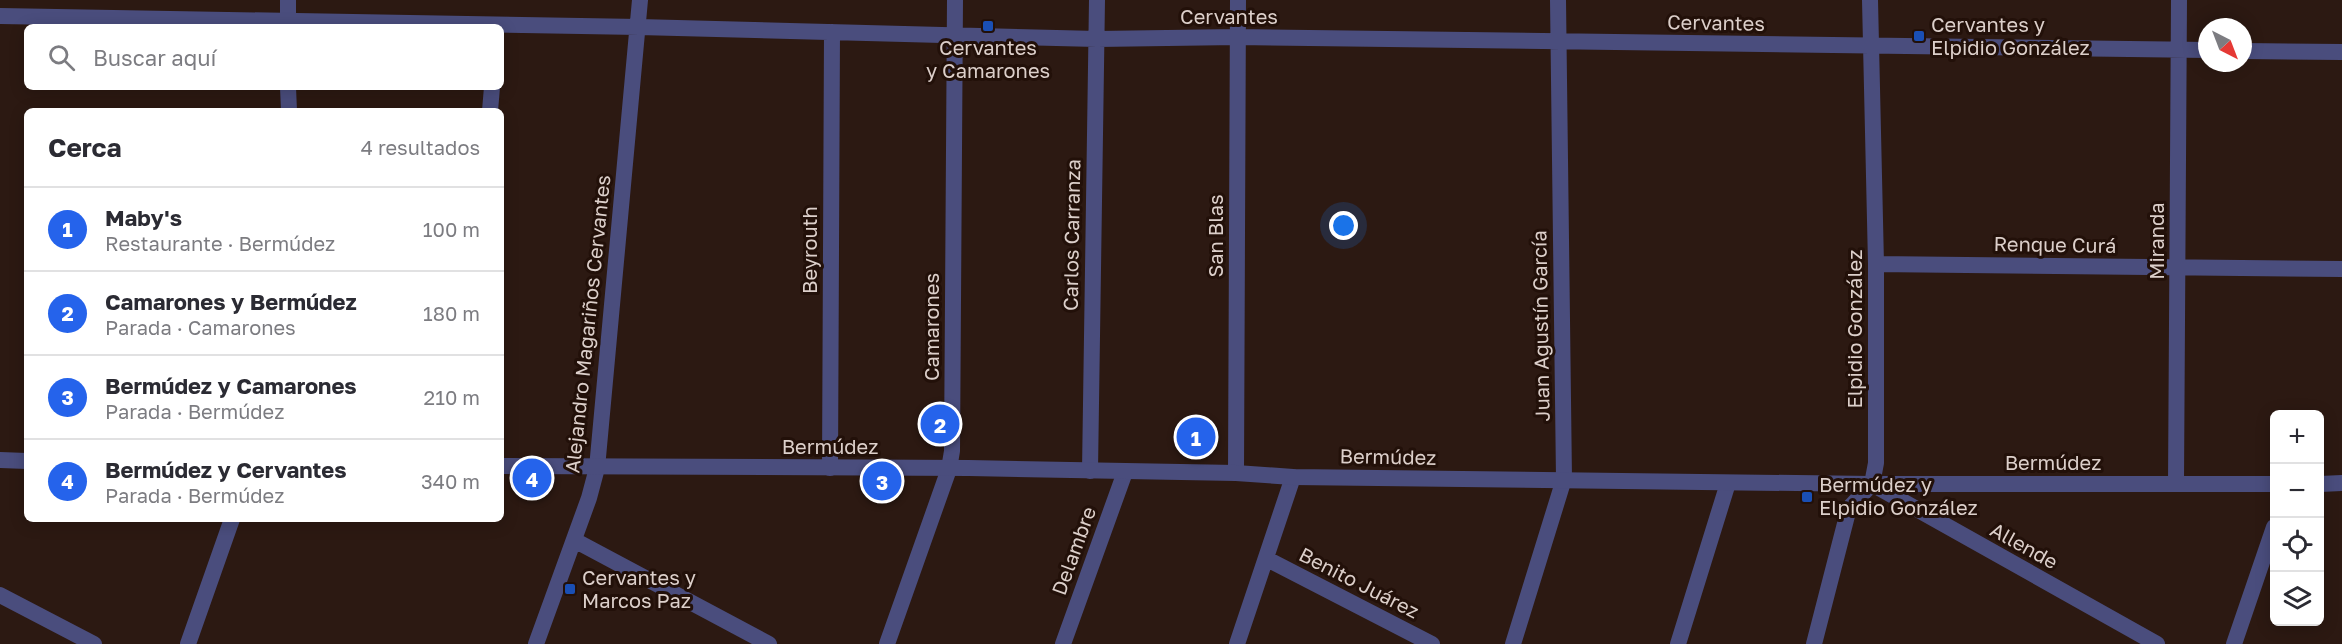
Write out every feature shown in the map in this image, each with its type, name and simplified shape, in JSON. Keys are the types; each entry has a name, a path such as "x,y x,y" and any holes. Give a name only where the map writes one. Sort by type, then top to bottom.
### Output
{"street":[{"path":"288,0 288,24"},
{"name":"Alejandro Magariños Cervantes","path":"536,644 590,498 597,468 640,0"},
{"name":"Camarones","path":"887,644 949,469 952,451 955,0"},
{"name":"Carlos Carranza","path":"1090,471 1097,0"},
{"name":"San Blas","path":"1236,473 1238,0"},
{"name":"Juan Agustín García","path":"1513,644 1564,479 1558,0"},
{"name":"Elpidio González","path":"1870,0 1876,264 1876,464 1872,484"},
{"name":"Miranda","path":"2176,483 2179,0"},
{"name":"Cervantes","path":"0,16 288,24"},
{"name":"Cervantes","path":"504,26 639,27 1097,39 1237,37 2198,50"},
{"name":"Beyrouth","path":"830,468 832,33"},
{"path":"2252,51 2342,52"},
{"path":"288,90 289,108"},
{"path":"490,108 492,90"},
{"name":"Renque Curá","path":"1876,264 2342,268"},
{"path":"0,460 24,461"},
{"name":"Bermúdez","path":"504,466 949,469 1236,473 1293,477 1728,483 2270,484"},
{"name":"Delambre","path":"1063,644 1125,472"},
{"path":"1237,644 1293,477"},
{"path":"1678,644 1728,483"},
{"path":"2324,484 2342,483"},
{"path":"1814,644 1849,508 1872,484"},
{"name":"Allende","path":"1872,484 2157,644"},
{"path":"188,644 231,522"},
{"path":"2234,644 2270,538"},
{"path":"573,540 769,644"},
{"name":"Benito Juárez","path":"1267,559 1432,644"},
{"path":"0,595 94,644"}],"place":[{"name":"Cervantes y Camarones","path":"988,26"},
{"name":"Cervantes y Elpidio González","path":"1919,36"},
{"name":"Camarones y Bermúdez","path":"940,424"},
{"name":"Maby's","path":"1196,437"},
{"name":"Bermúdez y Cervantes","path":"532,478"},
{"name":"Bermúdez y Camarones","path":"882,481"},
{"name":"Bermúdez y Elpidio González","path":"1807,497"},
{"name":"Cervantes y Marcos Paz","path":"570,589"}]}
